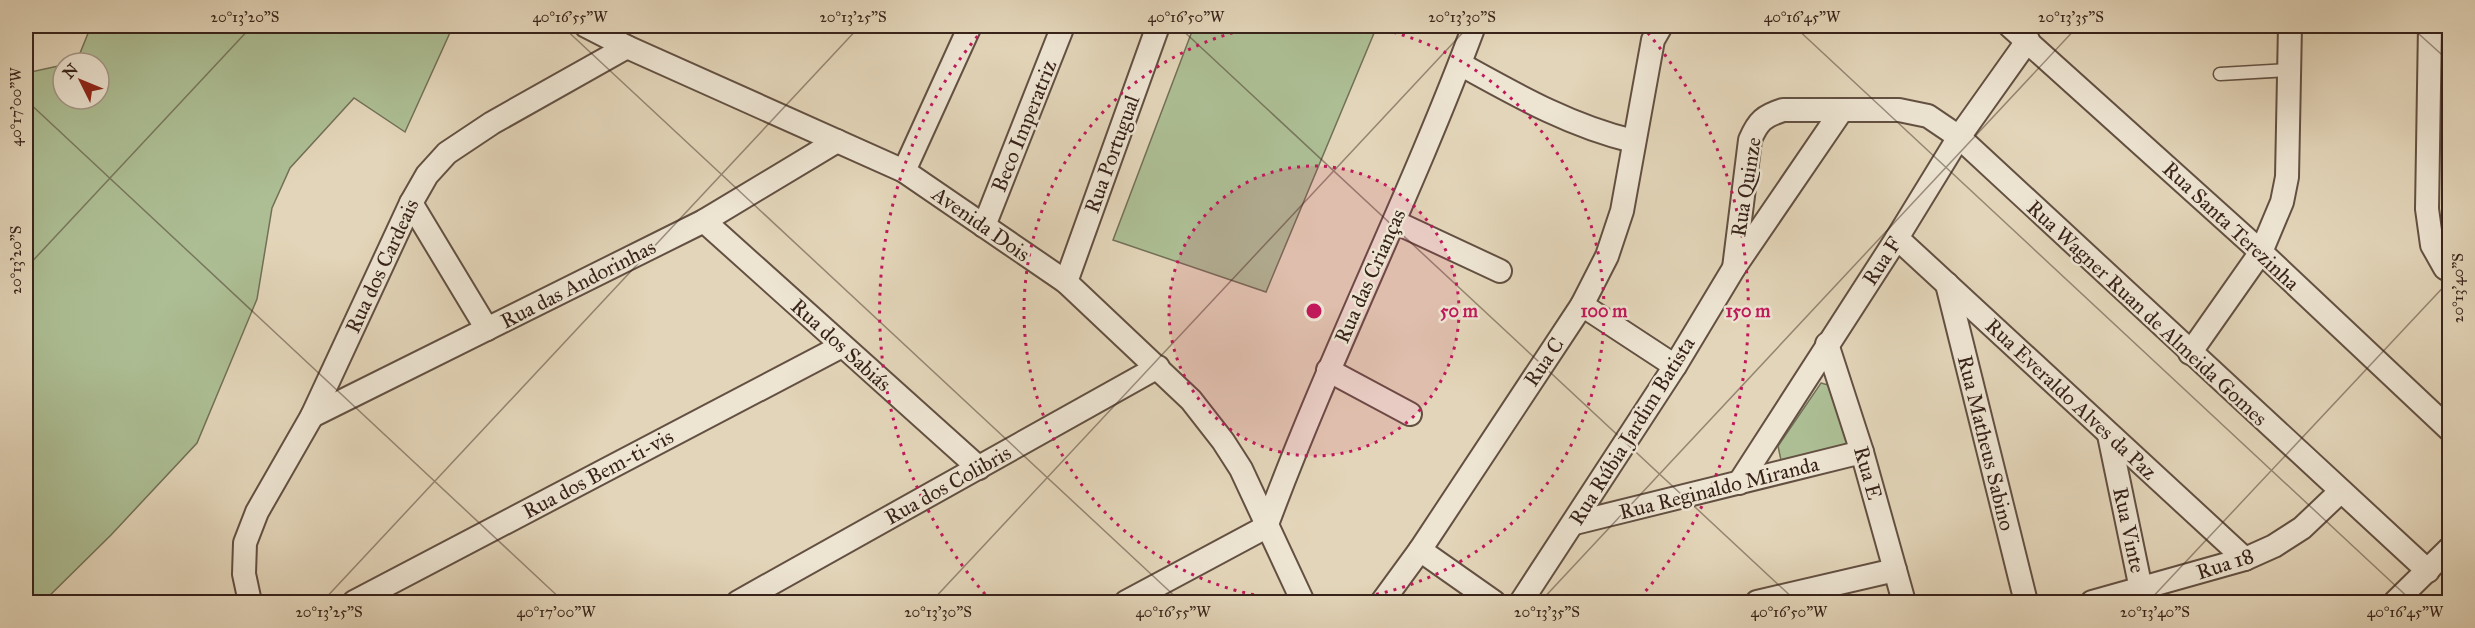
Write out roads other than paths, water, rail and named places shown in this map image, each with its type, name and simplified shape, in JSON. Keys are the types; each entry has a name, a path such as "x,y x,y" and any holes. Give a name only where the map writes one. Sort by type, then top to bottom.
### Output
{"street":[{"path":"586,26 627,47"},
{"name":"Avenida Dois","path":"611,26 627,47 904,171 1066,282 1191,400 1223,441 1241,470 1303,603"},
{"path":"904,171 970,26"},
{"name":"Beco Imperatriz","path":"984,226 1064,26"},
{"name":"Rua Portugual","path":"1066,282 1158,26"},
{"name":"Rua das Crianças","path":"1266,527 1328,370 1395,222 1474,26"},
{"name":"Rua C","path":"1382,603 1420,550 1582,305 1607,256 1622,211 1653,40 1662,26"},
{"name":"Rua Santa Terezinha","path":"2010,26 2261,252 2450,430"},
{"path":"2190,353 2261,252 2282,202 2287,177 2290,26"},
{"path":"2430,26 2427,209 2432,245 2445,268 2450,271"},
{"name":"Rua F","path":"1739,483 1897,238 1959,137 2028,40"},
{"name":"Rua dos Cardeais","path":"250,603 244,574 245,543 257,512 312,416 411,202 427,175 447,153 492,123 627,47"},
{"path":"1460,64 1528,102 1572,122 1600,133 1634,141"},
{"name":"Rua Quinze","path":"1734,268 1750,140 1757,123 1766,115 1783,110 1842,110"},
{"name":"Rua Wagner Ruan de Almeida Gomes","path":"1842,110 1899,110 1928,116 1959,137 2428,571"},
{"name":"Rua Rúbia Jardim Batista","path":"1521,603 1575,523 1734,268 1842,110"},
{"name":"Rua das Andorinhas","path":"312,416 704,221 837,141"},
{"path":"411,202 487,330"},
{"name":"Rua dos Sabiás","path":"704,221 979,468"},
{"path":"1395,222 1500,271"},
{"name":"Rua Everaldo Alves da Paz","path":"1897,238 2245,559"},
{"name":"Rua Matheus Sabino","path":"1947,284 2026,603"},
{"path":"1582,305 1674,366"},
{"name":"Rua E","path":"1827,344 1862,452 1904,603"},
{"name":"Rua dos Bem-ti-vis","path":"354,603 842,346"},
{"name":"Rua dos Colibris","path":"738,603 1158,367"},
{"path":"1328,370 1410,414"},
{"name":"Rua Vinte","path":"2109,435 2141,589"},
{"name":"Rua Reginaldo Miranda","path":"1575,523 1862,452"},
{"name":"Rua 18","path":"2092,603 2245,559 2274,546 2301,528 2341,491"},
{"path":"1140,599 1266,527"},
{"path":"2395,603 2450,548"},
{"path":"1420,550 1494,603"},
{"path":"1756,603 1895,570"}],"lane":[{"path":"2220,74 2290,70"}]}
